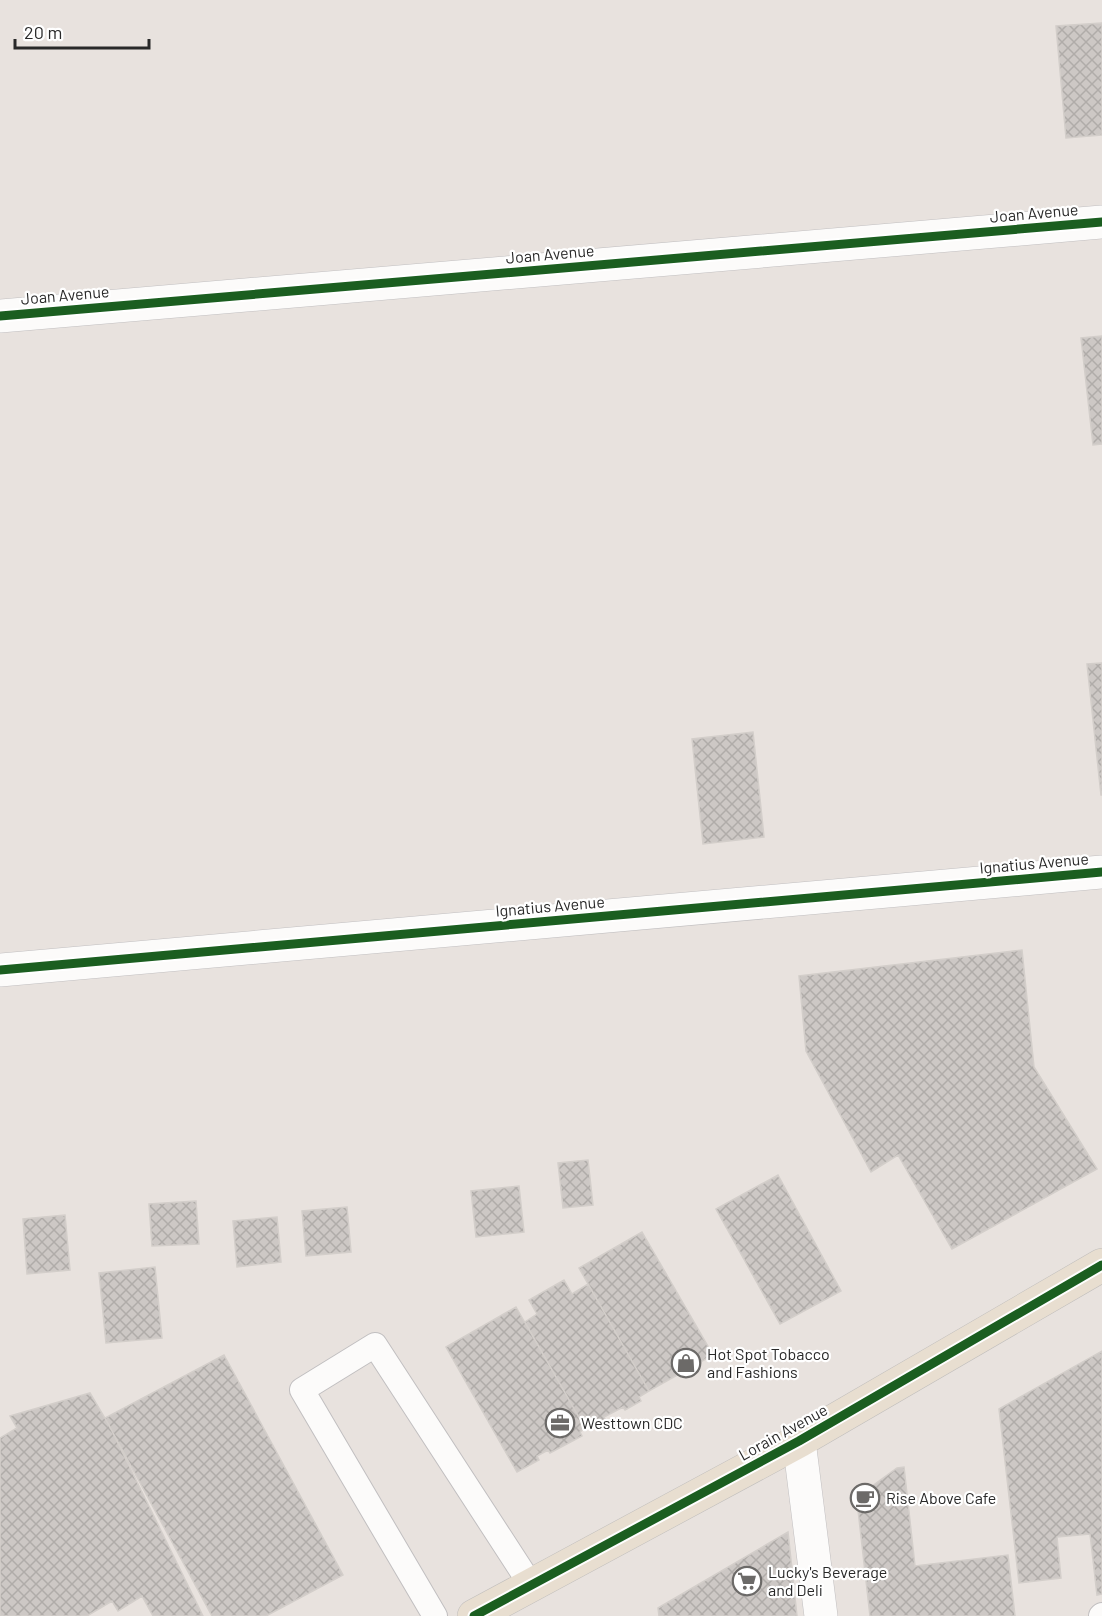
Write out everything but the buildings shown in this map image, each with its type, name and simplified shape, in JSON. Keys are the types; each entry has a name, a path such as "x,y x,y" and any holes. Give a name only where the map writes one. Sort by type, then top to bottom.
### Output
{"main road":[{"name":"Lorain Avenue","path":"474,1616 799,1440 1102,1265"}],"street":[{"name":"Joan Avenue","path":"0,316 1102,222"},
{"name":"Ignatius Avenue","path":"0,970 1102,872"},
{"path":"799,1440 821,1616"}],"lane":[{"path":"435,1616 302,1390 375,1346 531,1585"}],"cycle path":[{"path":"0,316 1102,222"},
{"path":"0,970 1102,872"},
{"path":"474,1616 799,1441 1102,1265"}],"place":[{"name":"Hot Spot Tobacco and Fashions","path":"686,1363"},
{"name":"Westtown CDC","path":"560,1423"},
{"name":"Rise Above Cafe","path":"865,1498"},
{"name":"Lucky's Beverage and Deli","path":"747,1581"}]}
